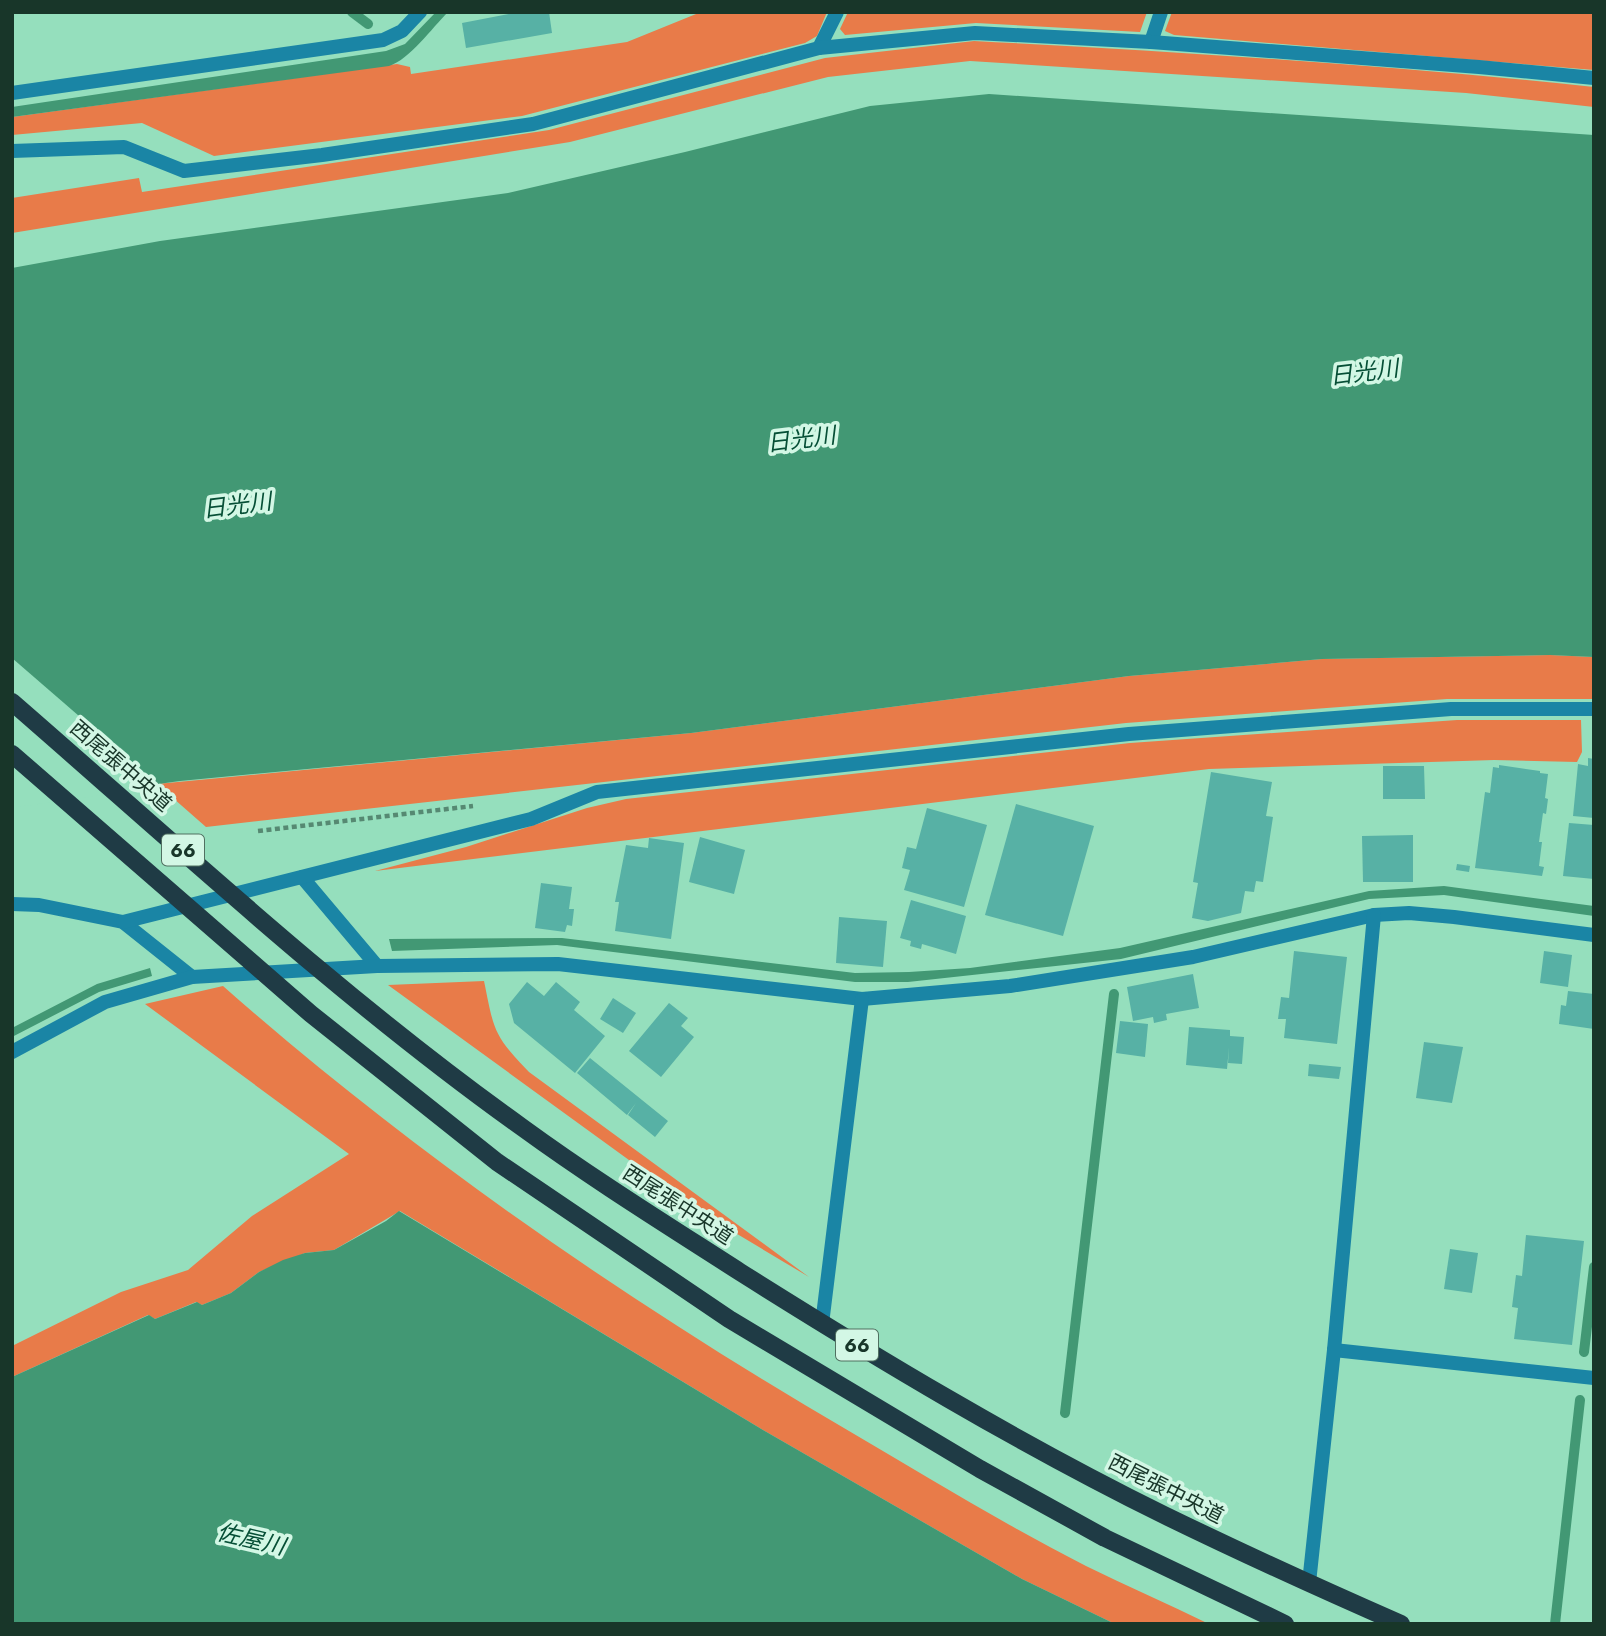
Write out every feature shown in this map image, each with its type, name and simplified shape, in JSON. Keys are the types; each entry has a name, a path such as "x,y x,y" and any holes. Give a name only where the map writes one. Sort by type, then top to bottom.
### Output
{"main road":[{"name":"西尾張中央道","path":"12,702 353,998 520,1126 636,1206 822,1324 932,1390 1062,1462 1161,1514 1401,1624"},
{"name":"66","path":"12,754 311,1014 497,1162 729,1320 980,1469 1105,1538 1285,1624"}],"street":[{"path":"12,93 383,40 402,31 420,12"},
{"path":"819,48 837,12"},
{"path":"1151,42 1161,12"},
{"path":"12,150 124,147 184,171 322,155 533,124 819,48 975,33 1151,42 1594,78"},
{"path":"12,904 39,905 123,922 531,819 597,792 1129,734 1451,709 1594,709"},
{"path":"302,877 377,966"},
{"path":"12,1052 105,1002 192,977 377,966 558,964 862,999 1010,986 1193,957 1374,915 1409,912 1454,916 1594,935"},
{"path":"1308,1583 1334,1350 1374,915"},
{"path":"123,922 192,977"},
{"path":"822,1324 862,999"},
{"path":"1334,1350 1594,1378"}],"path":[{"path":"258,831 475,806"}],"shaded area":[{"path":"701,12 827,12 817,36 805,43 522,116 214,156 142,123 12,135 12,117 397,64 410,67 411,74 627,42"},
{"path":"848,12 1147,12 1140,32 976,23 845,35 840,29"},
{"path":"1172,12 1594,12 1594,70 1174,35 1165,31"},
{"path":"974,41 1284,60 1594,87 1594,107 1466,93 970,61 828,77 570,142 12,233 12,198 139,178 142,192 549,130 825,58"},
{"path":"1550,655 1594,657 1594,699 1447,699 1126,723 206,827 157,784 691,733 1129,676 1322,659"},
{"path":"1457,720 1581,720 1582,752 1577,762 1494,760 1209,769 375,871 466,847 587,808 626,799 1130,743"},
{"path":"484,981 497,1031 508,1049 529,1072 809,1277 702,1213 388,985"},
{"path":"223,986 296,1049 448,1167 526,1224 685,1331 1026,1534 1086,1566 1209,1624 1115,1624 1022,1579 763,1430 400,1211 334,1250 305,1253 259,1272 231,1293 202,1305 196,1302 155,1319 148,1315 12,1377 12,1346 121,1292 188,1270 252,1216 349,1154 145,1004"}],"water":[{"path":"436,12 448,12 412,50 397,63 389,66 12,117 12,107 386,51 405,44"},
{"name":"日光川","path":"989,94 1594,135 1594,657 1550,655 1322,659 1129,676 691,733 180,781 12,804 12,268 160,241 508,193 870,106"},
{"path":"1444,886 1594,906 1594,916 1444,895 1369,899 1121,959 908,982 855,982 557,945 392,951 389,939 562,938 855,973 909,972 970,968 1120,948 1369,891"},
{"path":"150,968 152,976 99,992 12,1037 12,1028 97,984"},
{"name":"佐屋川","path":"399,1211 763,1430 1022,1579 1115,1624 12,1624 12,1377 149,1315 155,1319 197,1302 202,1305 231,1293 259,1272 283,1260 305,1253 334,1250"}],"pier":[{"path":"12,658 161,787 17,807 12,802"}],"building":[{"path":"519,12 549,12 552,33 466,48 462,23"},
{"path":"1588,758 1594,759 1594,818 1573,816 1578,764 1588,766"},
{"path":"1499,765 1548,774 1545,798 1548,799 1539,842 1542,842 1539,866 1544,867 1542,876 1475,868 1485,792 1490,793 1493,767 1499,768"},
{"path":"1383,766 1424,766 1425,799 1383,799"},
{"path":"1211,772 1272,782 1266,816 1273,817 1263,882 1256,881 1254,892 1245,891 1241,913 1208,921 1192,918 1198,883 1193,882"},
{"path":"1016,804 1094,826 1063,936 985,915"},
{"path":"927,808 987,825 964,907 904,890 910,870 902,868 907,847 916,849"},
{"path":"1569,823 1594,825 1594,879 1563,876"},
{"path":"1413,835 1413,882 1363,882 1362,836"},
{"path":"700,837 745,850 734,894 689,882"},
{"path":"649,838 684,843 671,939 615,931 619,902 615,902 626,845 648,848"},
{"path":"1457,864 1470,866 1469,872 1456,870"},
{"path":"541,883 572,887 569,909 574,909 572,926 567,925 565,932 535,928"},
{"path":"911,900 966,916 956,954 922,944 921,949 910,946 911,941 900,938"},
{"path":"839,917 887,921 883,967 836,963"},
{"path":"1294,951 1347,957 1337,1044 1284,1038 1286,1019 1278,1019 1281,997 1289,998"},
{"path":"1544,951 1572,955 1568,987 1540,983"},
{"path":"1193,974 1199,1008 1166,1014 1167,1020 1154,1023 1153,1017 1133,1021 1127,987"},
{"path":"527,982 544,996 556,982 580,1002 574,1010 605,1036 575,1073 514,1023 509,1004"},
{"path":"1568,991 1594,994 1594,1029 1559,1024 1561,1005 1566,1006"},
{"path":"613,998 636,1013 623,1033 600,1019"},
{"path":"669,1003 688,1018 681,1026 694,1037 661,1077 629,1051"},
{"path":"1120,1021 1148,1024 1145,1057 1116,1053"},
{"path":"1189,1027 1230,1030 1230,1036 1244,1037 1242,1064 1228,1063 1229,1047 1227,1069 1186,1065"},
{"path":"1424,1042 1463,1047 1452,1103 1416,1098"},
{"path":"590,1058 668,1121 655,1137 628,1115 636,1103 627,1115 577,1073"},
{"path":"1309,1064 1341,1067 1339,1079 1308,1076"},
{"path":"1526,1235 1584,1241 1572,1345 1514,1339 1518,1308 1512,1307 1516,1275 1522,1276"},
{"path":"1450,1249 1478,1253 1472,1293 1444,1289"}],"waterway":[{"path":"352,12 368,24"},
{"path":"1065,1413 1114,994"},
{"path":"1584,1352 1594,1267"},
{"path":"1555,1624 1580,1400"}]}
